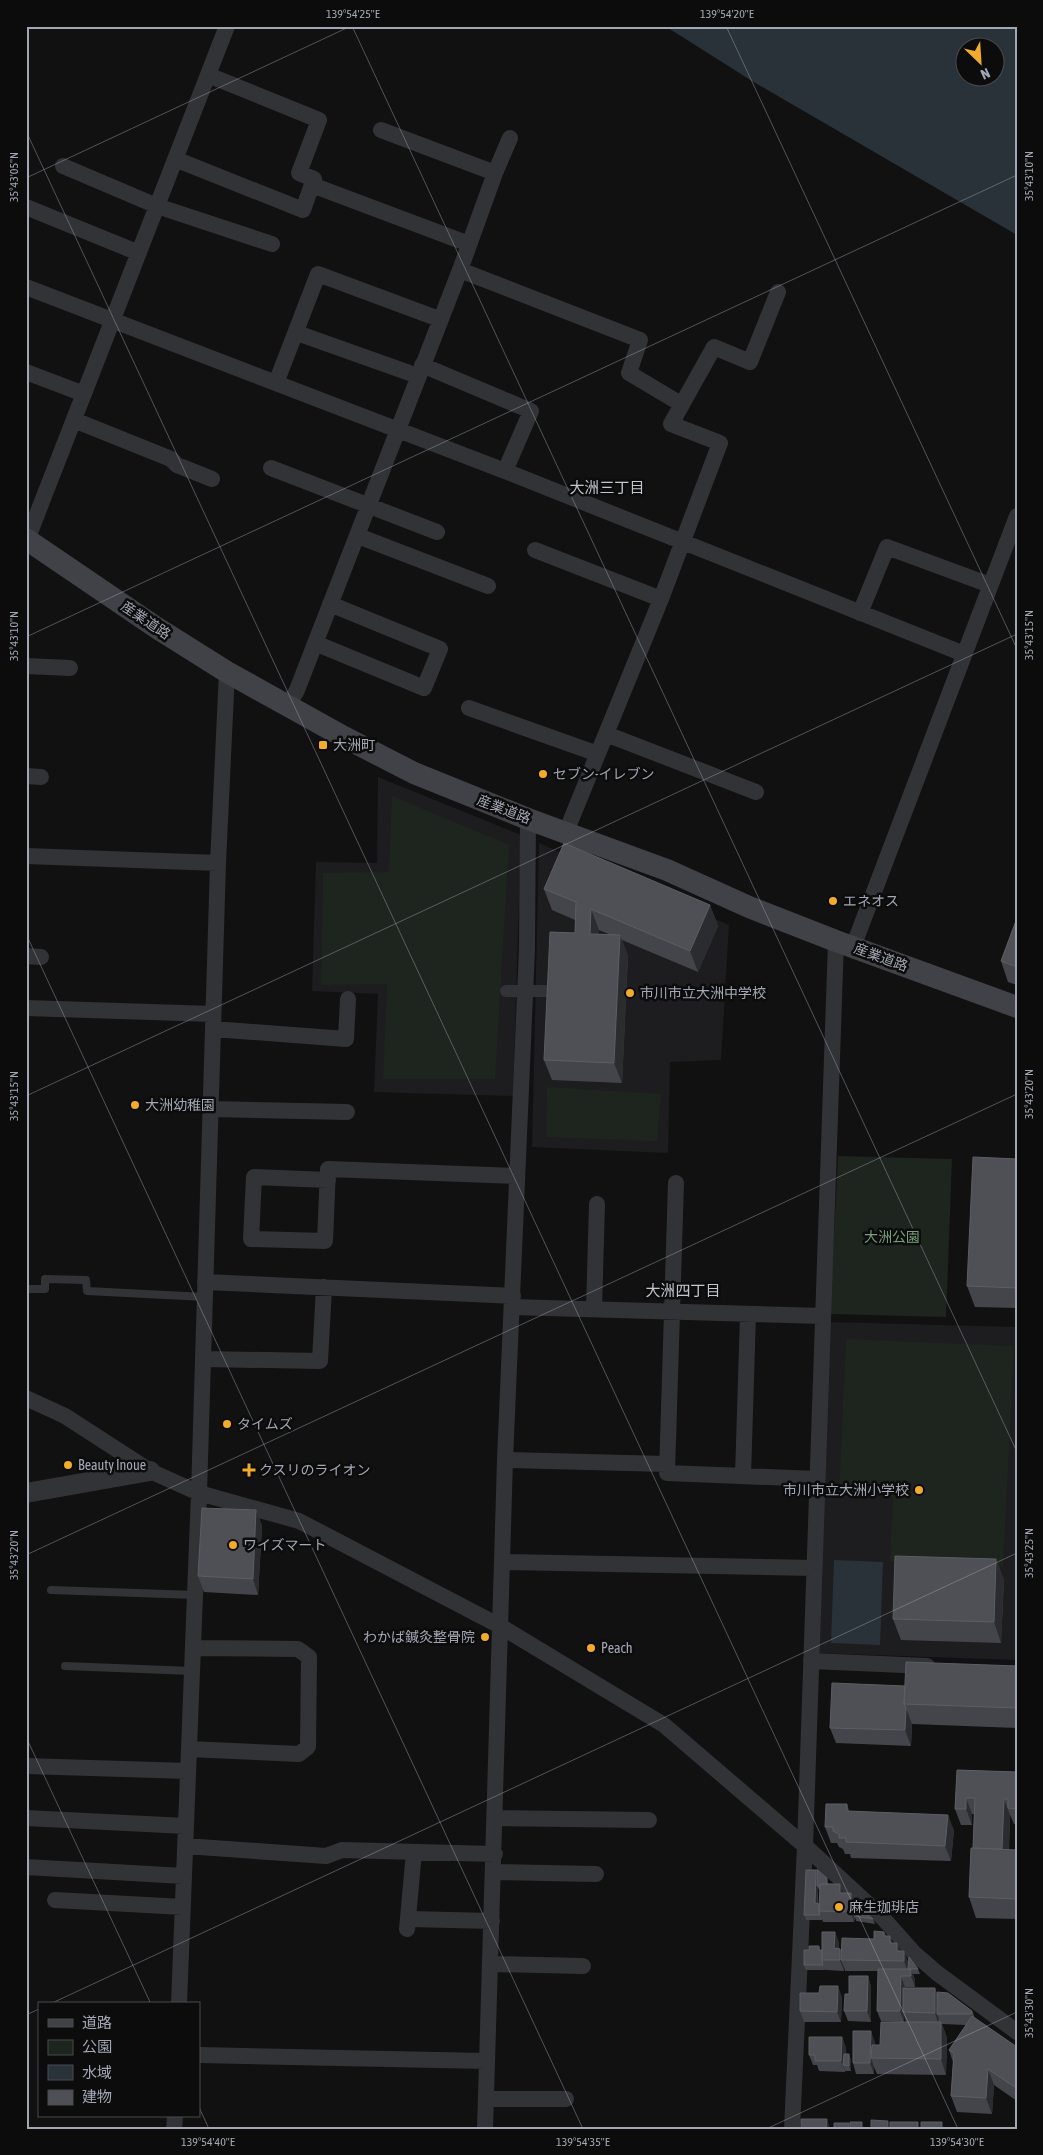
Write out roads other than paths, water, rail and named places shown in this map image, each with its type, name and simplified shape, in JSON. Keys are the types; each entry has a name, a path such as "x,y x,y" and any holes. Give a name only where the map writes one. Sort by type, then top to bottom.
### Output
{"main road":[{"name":"産業道路","path":"27,539 157,628 227,672 414,773 528,819 667,870 749,907 1017,1007"}],"street":[{"path":"27,539 227,26"},
{"path":"175,159 303,210 314,179 299,174 319,120 208,75"},
{"path":"381,130 495,173"},
{"path":"288,706 358,536 439,319 460,270 468,244 510,138"},
{"path":"63,166 157,206 272,244"},
{"path":"312,185 468,244"},
{"path":"26,207 139,253"},
{"path":"460,270 640,340 629,373 681,404"},
{"path":"276,383 297,333 318,274 439,319"},
{"path":"26,287 505,471 964,654"},
{"path":"566,832 661,599 720,443 671,424 714,347 750,362 778,292"},
{"path":"297,333 420,370 531,411 505,471"},
{"path":"26,372 84,394"},
{"path":"74,420 171,459 177,465 212,479"},
{"path":"271,468 436,532"},
{"path":"792,2129 805,1846 822,1316 845,944 964,654 1017,516"},
{"path":"358,536 488,586"},
{"path":"860,613 887,547 990,585"},
{"path":"535,550 661,599"},
{"path":"315,644 424,688 440,649 330,604"},
{"path":"26,666 70,668"},
{"path":"179,2002 199,1493 218,863 227,672"},
{"path":"469,708 598,754"},
{"path":"606,734 756,792"},
{"path":"485,2129 495,1854 505,1460 527,949 528,819"},
{"path":"26,856 218,863"},
{"path":"506,991 548,991"},
{"path":"26,1008 213,1021 346,1039 348,999"},
{"path":"210,1109 347,1112"},
{"path":"328,1180 254,1177 251,1238 325,1241 328,1180 328,1169 517,1176"},
{"path":"676,1183 667,1474 816,1479"},
{"path":"594,1309 597,1204"},
{"path":"205,1289 324,1287 594,1309 822,1316"},
{"path":"203,1358 320,1361 324,1287"},
{"path":"743,1476 748,1314"},
{"path":"26,1398 65,1416 150,1471 199,1493 299,1521 500,1626 664,1725 805,1846 882,1917 914,1953 937,1974 1017,2032"},
{"path":"505,1460 667,1464"},
{"path":"26,1493 150,1471"},
{"path":"503,1562 814,1568"},
{"path":"189,1749 298,1754 308,1747 309,1657 298,1649 193,1648"},
{"path":"811,1661 938,1667"},
{"path":"26,1766 188,1772"},
{"path":"26,1818 186,1826"},
{"path":"496,1818 649,1820"},
{"path":"185,1846 326,1856 342,1850 495,1854"},
{"path":"414,1852 408,1924 492,1921"},
{"path":"26,1867 184,1876"},
{"path":"494,1872 596,1874"},
{"path":"56,1900 183,1907"},
{"path":"491,1964 582,1966"},
{"path":"200,2055 487,2061"},
{"path":"486,2099 566,2099"}],"lane":[{"path":"26,1288 45,1289 45,1279 86,1280 87,1291 205,1289"},
{"path":"51,1590 195,1595"},
{"path":"66,1666 192,1671"}],"water":[{"path":"665,26 1017,26 1017,235 752,81"},
{"path":"834,1560 883,1562 880,1645 831,1643"}],"place":[{"name":"大洲町","path":"323,745"},
{"name":"セブン-イレブン","path":"543,774"},
{"name":"エネオス","path":"833,901"},
{"name":"市川市立大洲中学校","path":"630,993"},
{"name":"大洲幼稚園","path":"135,1105"},
{"name":"タイムズ","path":"227,1424"},
{"name":"Beauty Inoue","path":"68,1465"},
{"name":"クスリのライオン","path":"249,1470"},
{"name":"市川市立大洲小学校","path":"919,1490"},
{"name":"ワイズマート","path":"233,1545"},
{"name":"わかば鍼灸整骨院","path":"485,1637"},
{"name":"Peach","path":"591,1648"},
{"name":"麻生珈琲店","path":"839,1907"}],"district":[{"name":"大洲三丁目","path":"607,487"},
{"name":"大洲四丁目","path":"683,1290"}],"park label":[{"name":"大洲公園","path":"892,1237"}]}
